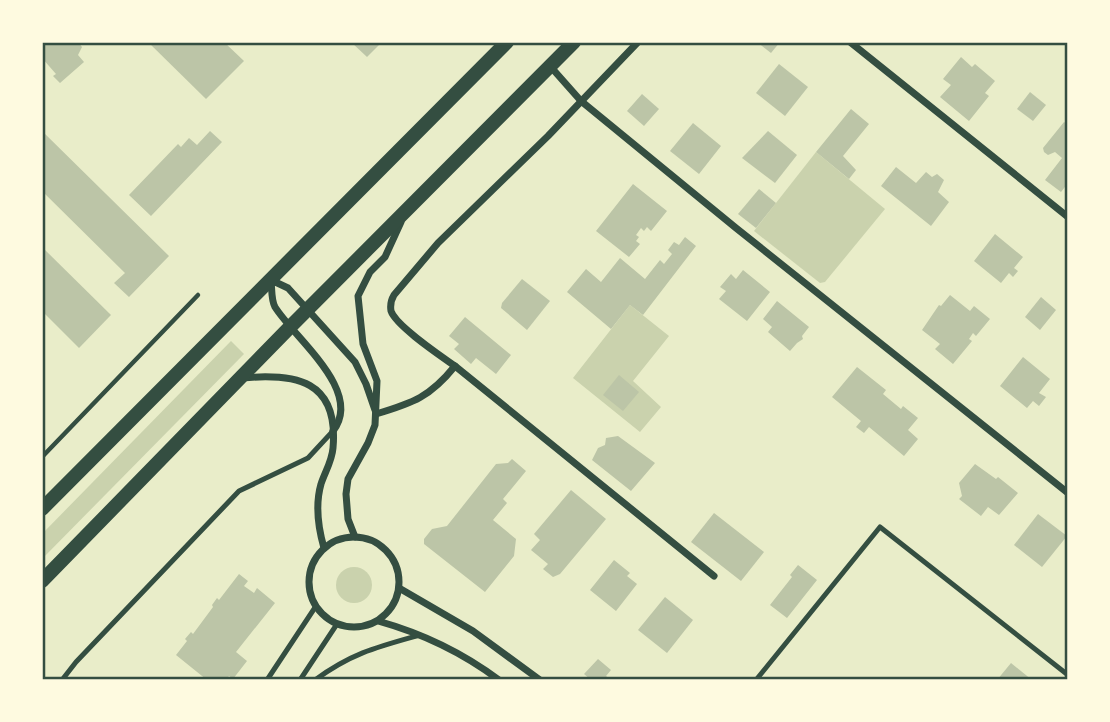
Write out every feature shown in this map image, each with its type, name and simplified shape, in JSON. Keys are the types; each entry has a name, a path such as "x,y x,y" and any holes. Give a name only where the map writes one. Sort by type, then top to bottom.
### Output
{"main road":[{"path":"42,509 507,42"},
{"path":"42,581 574,42"}],"street":[{"path":"638,42 517,167 438,243 394,295 391,311 398,321 714,576"},
{"path":"850,42 1068,217"},
{"path":"550,66 581,101 1068,493"},
{"path":"355,537 346,506 348,479 372,434 376,414 377,381 363,344 358,296 370,272 385,257 408,208"},
{"path":"271,280 288,288 355,362 376,414"},
{"path":"271,280 274,305 332,378 341,411 333,431"},
{"path":"376,414 406,405 429,393 455,366"},
{"path":"241,378 278,376 304,382 319,393 328,405 333,431 331,458 320,488 318,503 324,548"},
{"path":"355,537 370,540 388,553 399,573 399,589 392,607 378,621 351,628 337,624 321,614 311,596 309,575 324,548 333,542 355,537"},
{"path":"399,589 473,631 540,680"},
{"path":"378,621 421,635 473,662 499,680"}],"lane":[{"path":"62,680 239,491 308,458 333,431"},
{"path":"756,680 880,527 1068,674"},
{"path":"267,680 316,606"},
{"path":"300,680 337,624"},
{"path":"315,680 337,664 366,650 421,635"}],"path":[{"path":"42,457 198,295"}],"green space":[{"path":"816,152 885,209 825,282 820,283 754,231"},
{"path":"630,305 669,336 633,381 661,407 640,432 573,378"},
{"path":"231,341 244,354 42,559 42,534"},
{"path":"354,567 367,572 372,585 367,598 354,603 341,598 336,585 341,572"}],"building":[{"path":"42,42 78,42 82,47 78,55 84,62 60,83 42,58"},
{"path":"148,42 224,42 244,61 206,99"},
{"path":"351,42 382,42 367,57"},
{"path":"757,42 780,42 771,53"},
{"path":"961,57 972,67 975,64 995,81 985,93 989,96 969,121 940,97 951,85 943,79"},
{"path":"779,64 808,87 785,116 756,93"},
{"path":"1030,92 1046,105 1033,121 1017,109"},
{"path":"642,94 659,109 644,126 627,111"},
{"path":"851,109 869,124 843,156 856,170 849,179 816,152"},
{"path":"1064,122 1068,125 1068,183 1061,192 1045,180 1062,158 1055,152 1048,155 1043,148"},
{"path":"693,123 721,146 699,174 670,151"},
{"path":"42,131 169,256 129,297 114,283 125,273 42,191"},
{"path":"210,131 222,142 151,216 129,195 178,144 181,147 189,138 197,145"},
{"path":"768,131 797,155 775,183 742,158"},
{"path":"896,167 916,183 926,172 932,177 937,174 944,180 938,192 949,202 931,226 881,186"},
{"path":"633,184 667,211 651,231 647,227 644,231 641,228 636,235 639,237 636,241 640,244 629,257 596,231"},
{"path":"759,189 776,203 756,228 738,214"},
{"path":"995,234 1023,257 1014,268 1018,271 1013,277 1009,273 1001,283 974,261"},
{"path":"685,237 696,246 643,315 630,305 611,329 567,292 586,269 601,282 620,258 645,279 660,260 664,264 672,254 668,250 674,242 679,245"},
{"path":"42,247 111,315 79,348 42,311"},
{"path":"743,270 770,292 747,321 719,299 726,291 720,287 731,274 736,279"},
{"path":"522,279 550,301 527,330 501,308 502,303"},
{"path":"950,295 970,311 974,306 990,319 976,336 973,333 969,339 972,341 953,364 935,349 940,344 922,330 939,305"},
{"path":"1041,297 1056,310 1040,330 1025,317"},
{"path":"777,301 809,327 802,336 803,339 790,351 768,332 772,327 763,319"},
{"path":"465,317 511,355 496,374 476,358 471,364 454,349 459,344 449,336"},
{"path":"1023,357 1050,379 1039,393 1046,397 1039,406 1033,401 1027,408 1000,386"},
{"path":"857,367 886,390 883,394 901,409 903,406 918,418 908,430 918,439 904,456 869,427 864,433 856,427 861,421 832,397"},
{"path":"619,375 639,392 623,411 603,395"},
{"path":"618,436 655,463 631,491 592,460 598,448 605,445 606,438"},
{"path":"512,459 526,471 503,499 507,503 493,520 516,539 514,556 485,592 424,544 424,539 432,529 447,526 496,464 508,463"},
{"path":"975,464 1018,493 999,515 988,507 981,516 959,499 962,496 959,483"},
{"path":"571,490 606,519 560,574 553,577 543,569 548,564 531,550 540,540 534,534"},
{"path":"714,513 764,552 741,581 691,542"},
{"path":"1038,514 1067,536 1042,567 1014,545"},
{"path":"614,560 630,573 627,576 637,584 616,611 590,590"},
{"path":"798,565 817,580 787,618 770,605"},
{"path":"239,574 248,581 244,586 254,593 257,588 275,603 236,652 247,661 233,679 229,676 226,680 207,680 176,655 187,641 185,639 191,632 193,634 217,598 219,600"},
{"path":"665,597 693,620 667,653 638,630"},
{"path":"598,659 611,670 606,676 611,680 591,680 584,674"},
{"path":"1011,663 1032,680 997,680"}]}
